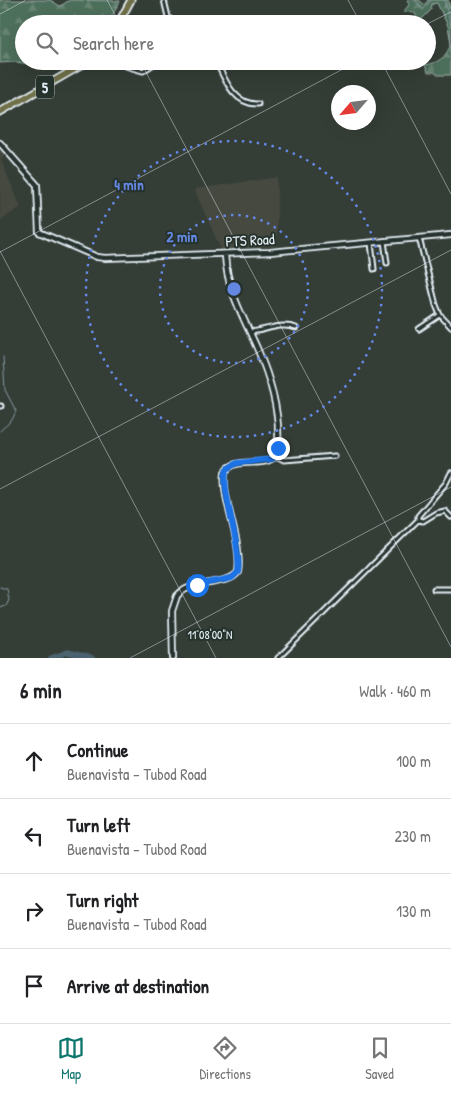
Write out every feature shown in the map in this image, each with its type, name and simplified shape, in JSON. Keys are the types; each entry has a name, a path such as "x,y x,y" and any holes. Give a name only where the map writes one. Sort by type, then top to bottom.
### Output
{"highway":[{"path":"123,15 131,0"},
{"name":"5","path":"0,112 74,70"}],"main road":[{"name":"PTS Road","path":"0,144 37,185 39,232 97,257 179,254 225,255 451,235"},
{"path":"173,658 172,611 179,593 197,585 232,578 238,572 239,559 225,472 229,467 237,463 267,460 276,456 278,440 275,400 265,367 229,287 225,255"}],"street":[{"path":"164,0 168,15"},
{"path":"220,70 230,89 246,102 258,104"},
{"path":"419,238 434,300 440,315 451,327"},
{"path":"384,241 387,263"},
{"path":"371,243 374,269"},
{"path":"420,329 440,315"},
{"path":"250,332 272,327 296,328"},
{"path":"276,456 284,460 335,456"},
{"path":"278,658 418,520 418,516 446,484 451,473"},
{"path":"418,520 423,521 440,510 445,510 451,517"},
{"path":"434,589 451,589"}],"shaded area":[{"path":"0,146 7,154 1,160 21,207 0,221"},
{"path":"277,177 277,246 221,250 194,189"}],"green space":[{"path":"0,0 50,0 60,6 70,0 120,1 113,15 15,15 15,62 0,63"},
{"path":"407,0 419,0 425,5 428,0 448,0 451,13 451,44 448,26 437,3 432,4 431,10 426,15 403,12 409,5"},
{"path":"451,44 451,75 439,75 434,72 428,72 427,70 436,70 436,62 447,52"}],"waterway":[{"path":"415,0 423,10 431,0"},
{"path":"444,0 451,26"},
{"path":"0,431 12,420 16,411 5,390 3,357"},
{"path":"0,587 7,589 9,600 6,606 0,608"},
{"path":"51,658 68,652 92,658"}],"route":[{"path":"197,585 232,578 239,569 225,472 232,464 272,459 276,456 278,448"}]}
